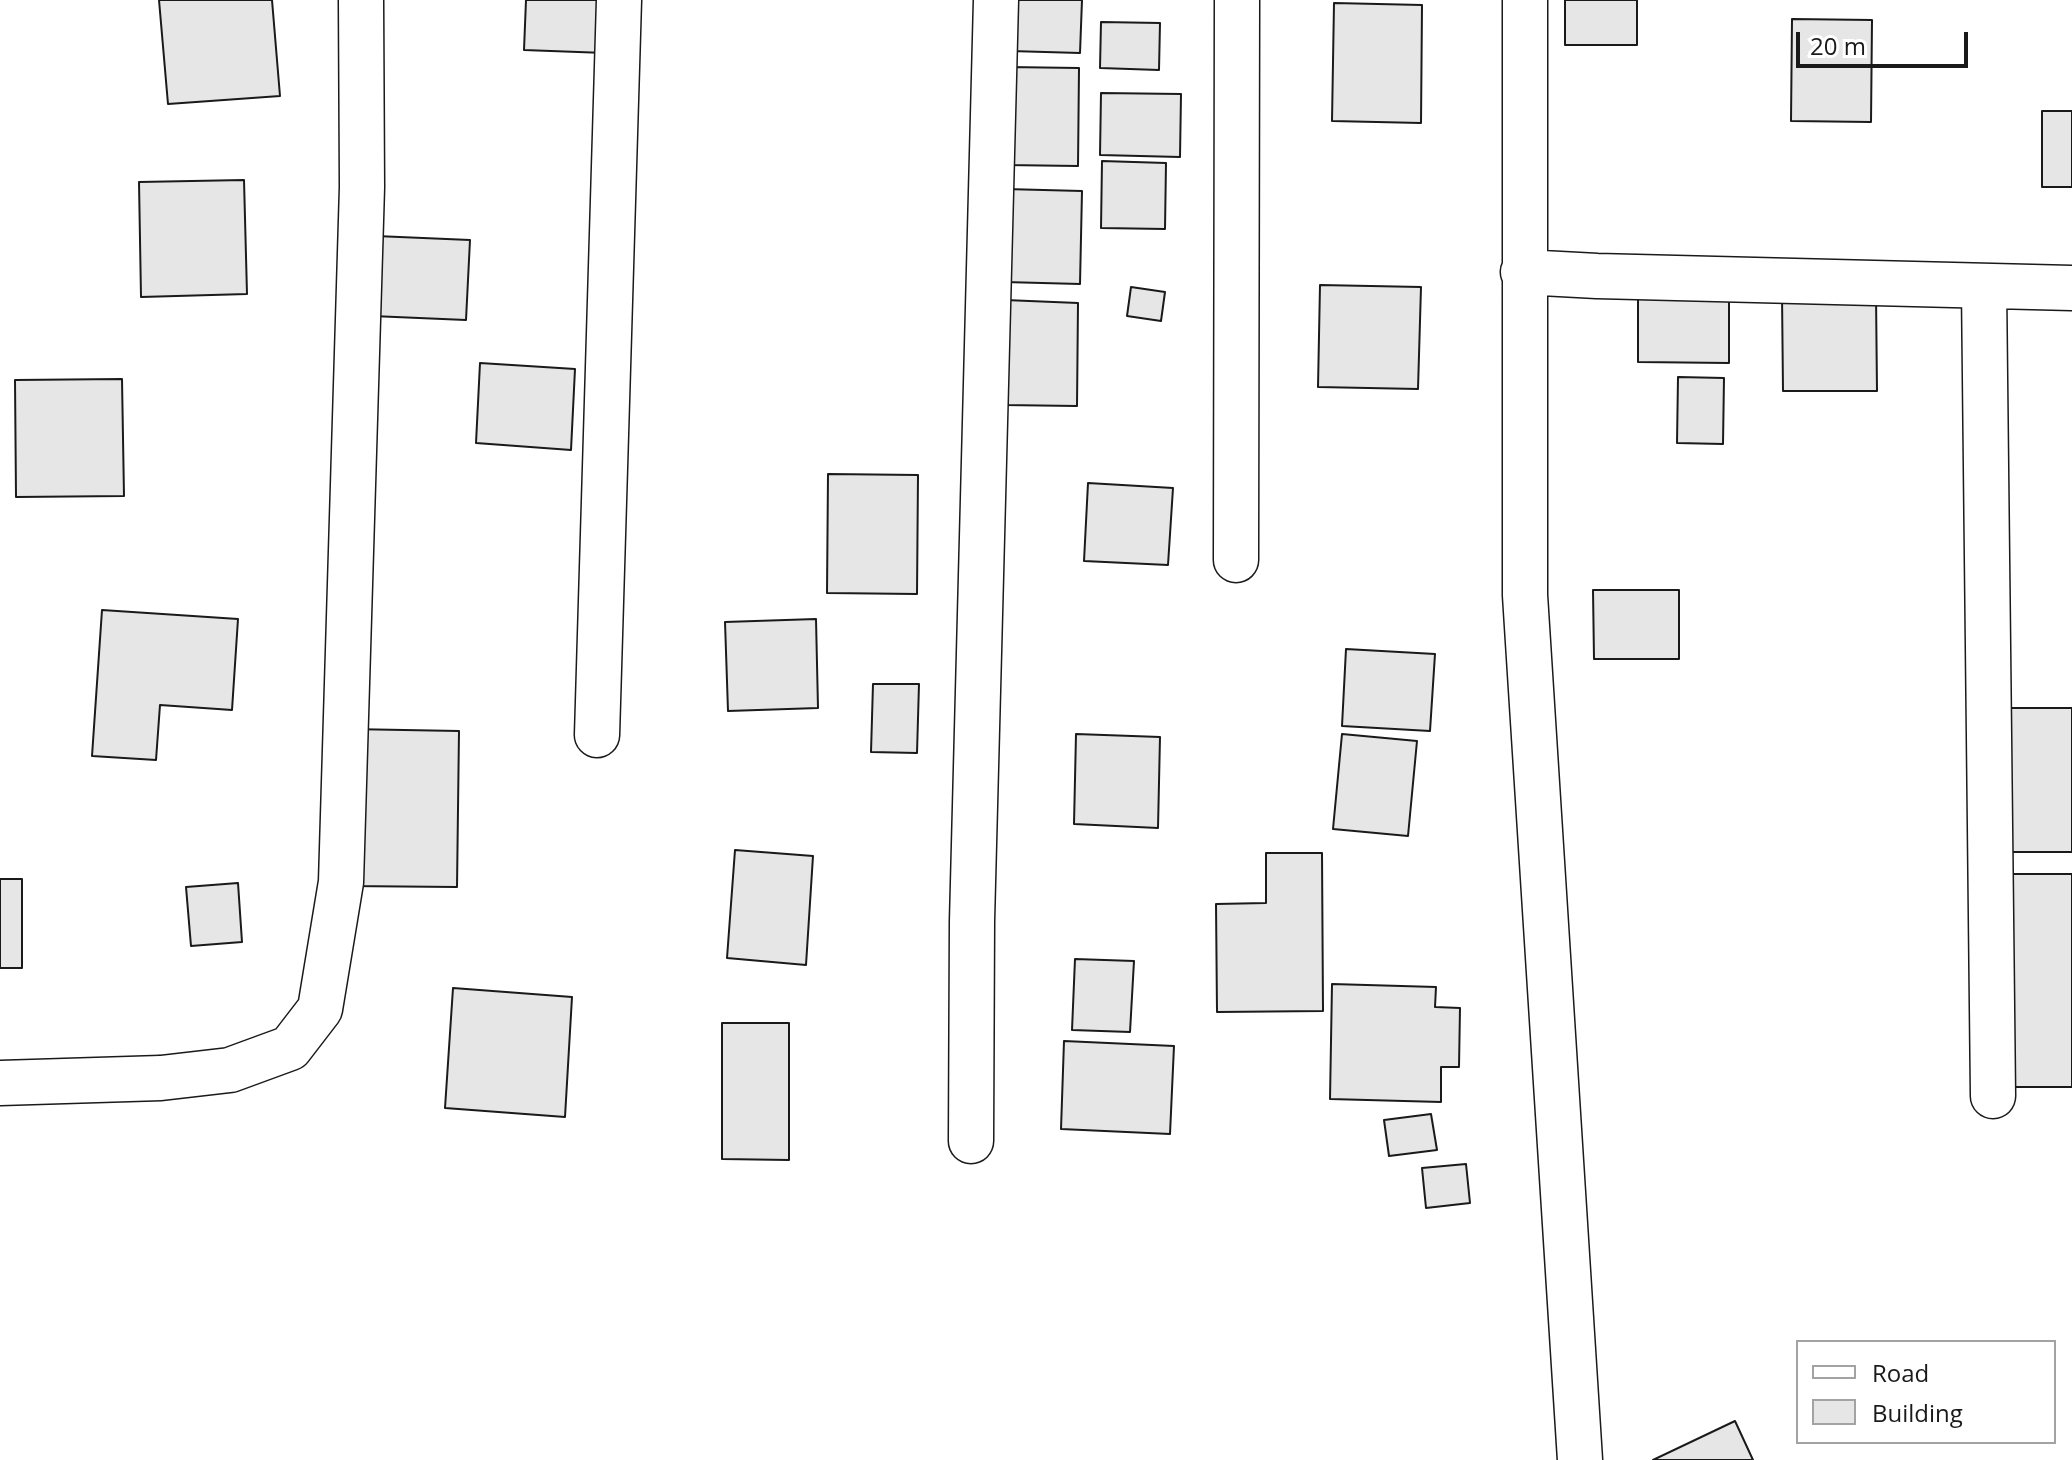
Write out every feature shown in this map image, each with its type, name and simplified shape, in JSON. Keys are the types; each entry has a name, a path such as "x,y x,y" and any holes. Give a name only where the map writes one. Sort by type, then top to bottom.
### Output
{"street":[{"path":"0,1083 161,1078 230,1070 290,1048 320,1009 341,882 362,187 361,0"},
{"path":"597,735 619,0"},
{"path":"971,1141 972,921 996,0"},
{"path":"1236,560 1237,0"},
{"path":"1525,0 1525,595 1580,1460"},
{"path":"1523,272 2072,288"},
{"path":"1984,287 1993,1096"}],"building":[{"path":"159,0 272,0 280,96 168,104"},
{"path":"526,0 607,0 605,53 524,50"},
{"path":"1011,0 1082,0 1080,53 1010,51"},
{"path":"1565,0 1637,0 1637,45 1565,45"},
{"path":"1334,3 1422,5 1421,123 1332,121"},
{"path":"1792,19 1872,20 1871,122 1791,121"},
{"path":"1101,22 1160,23 1159,70 1100,68"},
{"path":"1007,67 1079,68 1078,166 1005,165"},
{"path":"1101,93 1181,94 1180,157 1100,155"},
{"path":"2042,111 2072,111 2072,187 2042,187"},
{"path":"1102,161 1166,163 1165,229 1101,228"},
{"path":"244,180 247,294 141,297 139,182"},
{"path":"1005,189 1082,191 1080,284 1004,282"},
{"path":"376,236 470,240 466,320 372,316"},
{"path":"1320,285 1421,287 1418,389 1318,387"},
{"path":"1131,287 1165,292 1161,321 1127,316"},
{"path":"1638,290 1729,291 1729,363 1638,362"},
{"path":"1782,295 1876,295 1877,391 1783,391"},
{"path":"1005,300 1078,303 1077,406 1003,405"},
{"path":"480,363 575,369 571,450 476,443"},
{"path":"1678,377 1724,378 1723,444 1677,443"},
{"path":"122,379 124,496 16,497 15,380"},
{"path":"828,474 918,475 917,594 827,593"},
{"path":"1088,483 1173,488 1168,565 1084,561"},
{"path":"1593,590 1679,590 1679,659 1594,659"},
{"path":"102,610 238,619 232,710 160,705 156,760 92,756"},
{"path":"816,619 818,708 728,711 725,622"},
{"path":"1346,649 1435,654 1430,731 1342,726"},
{"path":"873,684 919,684 917,753 871,752"},
{"path":"1998,708 2072,708 2072,852 1998,852"},
{"path":"349,729 459,731 457,887 347,886"},
{"path":"1076,734 1160,737 1158,828 1074,824"},
{"path":"1342,734 1417,741 1408,836 1333,829"},
{"path":"735,850 813,856 806,965 727,958"},
{"path":"1266,853 1322,853 1323,1011 1217,1012 1216,904 1266,903"},
{"path":"2006,874 2072,874 2072,1087 2008,1087"},
{"path":"0,879 22,879 22,968 0,968"},
{"path":"238,883 242,942 191,946 186,887"},
{"path":"1075,959 1134,961 1130,1032 1072,1030"},
{"path":"1332,984 1436,987 1435,1007 1460,1008 1459,1067 1441,1067 1441,1102 1330,1099"},
{"path":"453,988 572,997 565,1117 445,1108"},
{"path":"722,1023 789,1023 789,1160 722,1159"},
{"path":"1064,1041 1174,1046 1170,1134 1061,1129"},
{"path":"1431,1114 1437,1150 1389,1156 1384,1120"},
{"path":"1466,1164 1470,1203 1426,1208 1422,1168"},
{"path":"1735,1421 1753,1460 1653,1460"}]}
